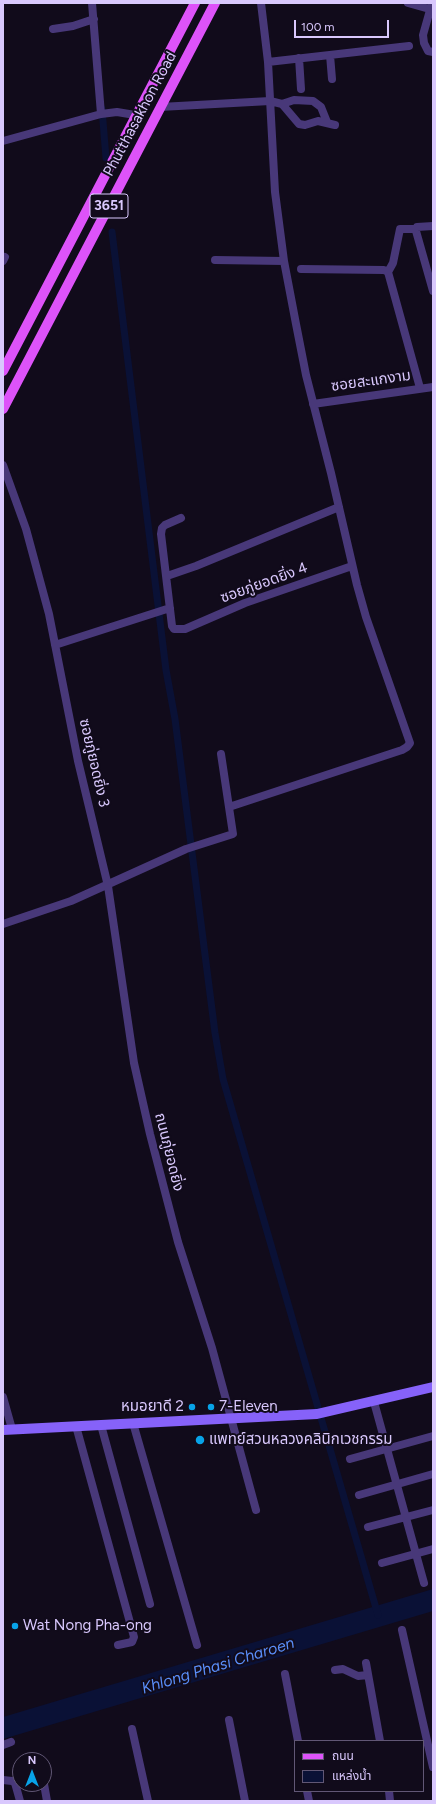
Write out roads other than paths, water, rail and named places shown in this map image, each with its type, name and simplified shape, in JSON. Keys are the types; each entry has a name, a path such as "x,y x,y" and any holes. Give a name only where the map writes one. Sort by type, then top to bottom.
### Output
{"main road":[{"name":"Phutthasakhon Road","path":"3,370 135,115 195,3"},
{"name":"Phutthasakhon Road","path":"3,409 215,3"},
{"path":"7,1429 321,1413 374,1402 433,1387"}],"street":[{"path":"92,3 101,114"},
{"path":"229,807 402,750 407,748 410,743 366,617 352,566 303,360 284,261 275,192 268,62 261,3"},
{"path":"408,3 432,8 423,35 424,43 428,51 433,52"},
{"path":"52,29 73,26 94,19"},
{"path":"268,62 409,46"},
{"path":"330,55 332,79"},
{"path":"300,58 301,89"},
{"path":"160,107 270,101 282,104 294,100 313,101 321,107 331,123 318,121 305,125 298,124 282,104"},
{"path":"3,141 101,114 117,112 135,115"},
{"path":"420,388 388,272 393,263 400,229 416,229 433,226"},
{"path":"416,229 433,291"},
{"path":"215,260 284,261"},
{"path":"301,269 384,270 388,272"},
{"name":"ซอยสะแกงาม","path":"313,404 433,386"},
{"name":"ซอยภู่ยอดยิ่ง 3","path":"3,465 26,529 42,585 77,754 108,886"},
{"path":"167,576 196,566 339,507"},
{"path":"55,645 170,608 161,534 162,528 181,518"},
{"name":"ซอยภู่ยอดยิ่ง 4","path":"170,608 174,630 185,629 245,603 352,566"},
{"path":"3,924 71,901 108,886 186,849 233,834 221,754"},
{"name":"ถนนภู่ยอดยิ่ง","path":"108,886 134,1063 150,1134 178,1242 212,1348 256,1510"},
{"path":"3,1397 7,1429"},
{"path":"374,1402 424,1583"},
{"path":"133,1423 197,1645"},
{"path":"101,1425 150,1604"},
{"path":"76,1426 134,1637 132,1642 118,1645"},
{"path":"350,1459 433,1436"},
{"path":"359,1495 396,1483 433,1474"},
{"path":"368,1527 433,1510"},
{"path":"382,1563 433,1550"},
{"path":"402,1630 431,1749 433,1767"},
{"path":"366,1663 380,1740"},
{"path":"335,1670 343,1669 358,1676 368,1675"},
{"path":"285,1674 298,1740"},
{"path":"229,1720 245,1801"},
{"path":"132,1729 148,1801"},
{"path":"3,1780 12,1780 16,1783 20,1801"}],"water":[{"name":"Khlong Phasi Charoen","path":"433,1589 433,1611 3,1739 3,1717"}],"waterway":[{"path":"102,109 106,158"},
{"path":"112,232 166,670 175,719 215,1033 223,1079 378,1615"}],"place":[{"name":"หมอยาดี 2","path":"192,1407"},
{"name":"7-Eleven","path":"211,1407"},
{"name":"แพทย์สวนหลวงคลินิกเวชกรรม","path":"200,1440"},
{"name":"Wat Nong Pha-ong","path":"15,1626"}]}
